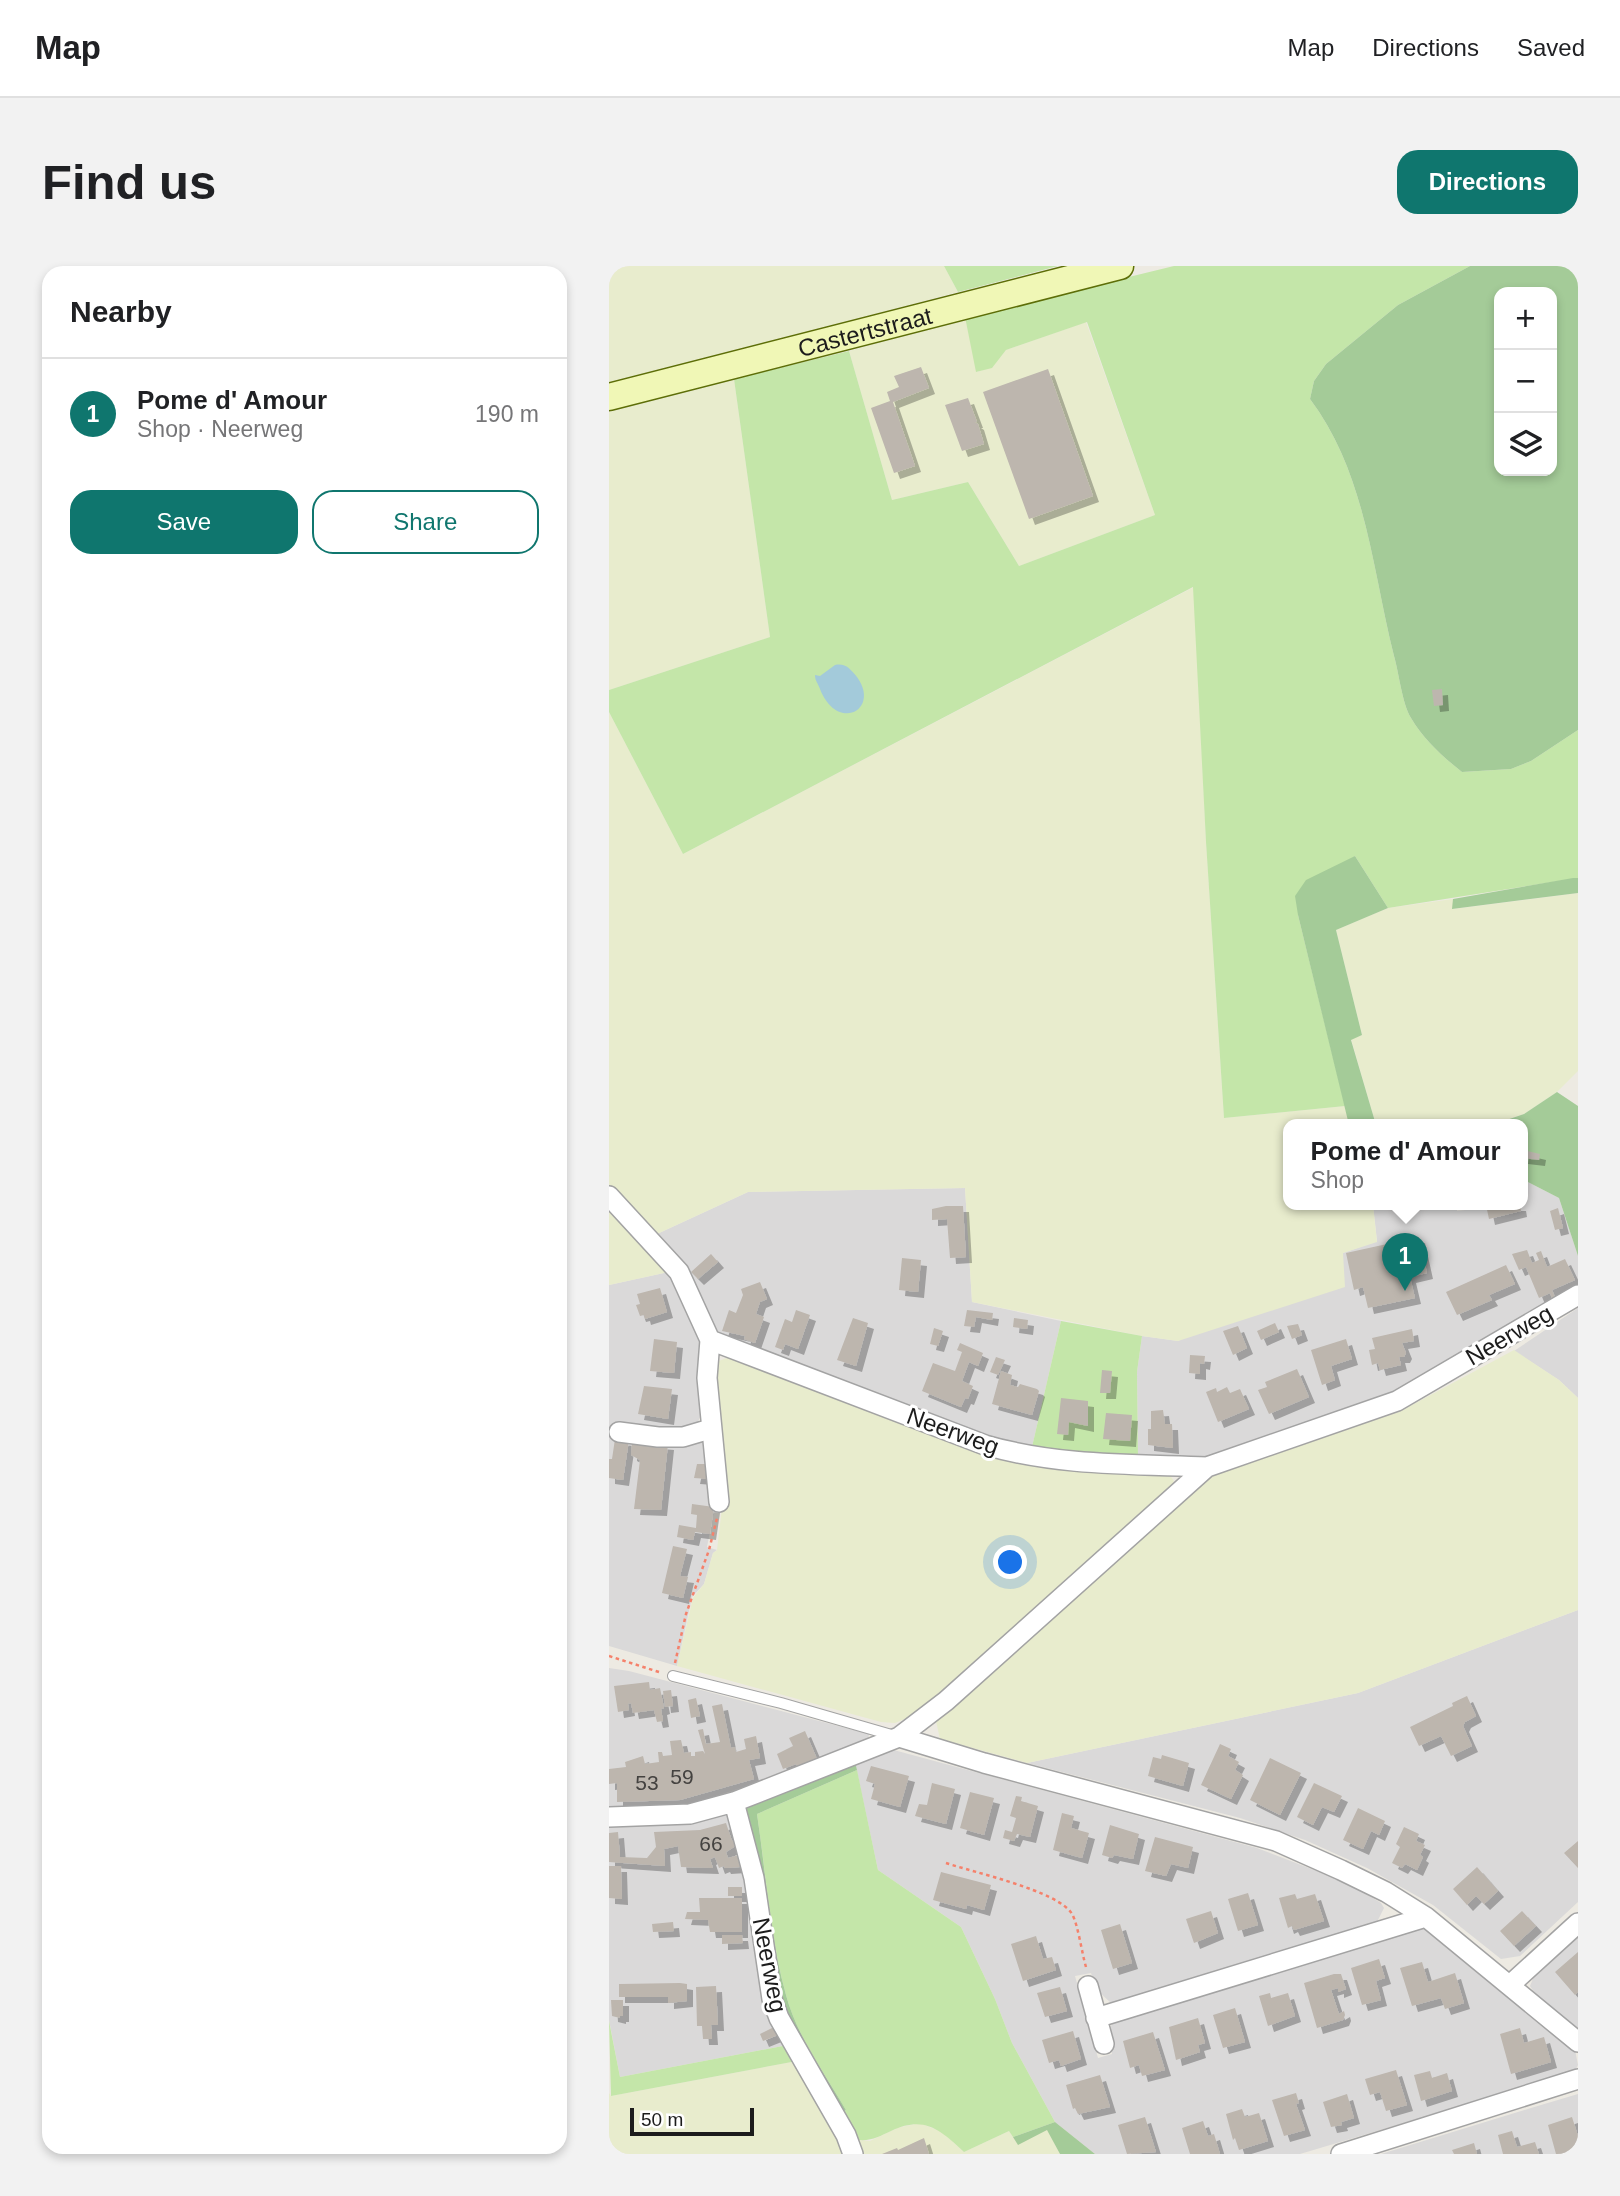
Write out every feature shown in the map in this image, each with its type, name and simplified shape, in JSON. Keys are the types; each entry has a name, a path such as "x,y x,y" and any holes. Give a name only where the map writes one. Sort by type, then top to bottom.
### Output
{"main road":[{"name":"Castertstraat","path":"609,397 1120,266"}],"street":[{"path":"609,1196 679,1272 710,1340 707,1378 719,1502"},
{"name":"Neerweg","path":"710,1340 985,1445 1014,1453 1061,1460 1207,1467 1397,1401 1578,1295"},
{"path":"619,1432 683,1437 710,1429"},
{"name":"Neerweg","path":"609,1817 689,1814 734,1802 899,1737 946,1701 1207,1467"},
{"path":"899,1737 984,1763 1276,1841 1386,1892 1426,1917 1578,2042"},
{"name":"Neerweg","path":"734,1802 754,1878 772,2000 784,2028 846,2135 853,2154"},
{"path":"1096,2018 1426,1917"},
{"path":"1510,1985 1578,1923"},
{"path":"1088,1986 1104,2044"},
{"path":"1341,2154 1578,2078"}],"lane":[{"path":"673,1676 770,1700 899,1737"}],"path":[{"path":"674,1665 685,1614 716,1525 719,1502"},
{"path":"609,1656 673,1676"},
{"path":"946,1863 1044,1894 1061,1903 1072,1913 1088,1986"}],"shaded area":[{"path":"1528,1182 1559,1198 1578,1256 1578,1286 1388,1395 1206,1459 1138,1458 1137,1372 1142,1336 1178,1341 1343,1253 1377,1241 1374,1210 1528,1210"},
{"path":"965,1188 972,1302 1061,1321 1032,1447 991,1441 713,1334 657,1234 748,1192"},
{"path":"673,1271 703,1346 701,1415 697,1424 686,1431 656,1431 617,1423 614,1437 708,1439 715,1506 707,1547 717,1550 713,1553 704,1584 692,1597 677,1666 609,1646 609,1285"},
{"path":"1578,1308 1578,1398 1559,1380 1514,1351"},
{"path":"1578,1610 1578,1902 1520,1956 1501,1959 1433,1905 1367,1868 1305,1840 1240,1818 1027,1763 1358,1693"},
{"path":"609,1668 869,1734 868,1742 772,1778 688,1805 609,1807"},
{"path":"890,1749 1257,1848 1348,1883 1381,1903 1384,1908 1376,1924 1111,2003 1097,1990 1091,1973 1075,1976 1098,2058 1112,2054 1108,2033 1112,2024 1412,1929 1424,1928 1575,2050 1578,2065 1575,2071 1558,2077 1300,2154 1095,2154 1055,2122 1012,2043 995,1999 961,1927 878,1870 855,1762"},
{"path":"726,1812 733,1818 788,2045 620,2077 609,2020 609,1825"},
{"path":"1578,1935 1578,2030 1536,1995 1530,1986 1534,1976"},
{"path":"1578,2094 1578,2154 1381,2154 1531,2108"}],"green space":[{"path":"609,266 944,266 958,292 609,385"},
{"path":"944,266 1058,266 958,292"},
{"path":"1174,266 1470,266 1398,305 1326,364 1314,381 1310,399 1344,458 1355,490 1373,556 1403,696 1411,718 1422,733 1462,772 1511,769 1531,761 1578,730 1578,878 1388,908 1355,856 1298,915 1345,1106 1224,1118 1193,587 683,854 609,712 609,690 770,637 734,379 849,351 892,500 968,482 1019,566 1155,515 1087,322 1006,350 992,368 976,372 965,317"},
{"path":"1470,266 1578,266 1578,730 1531,761 1511,769 1462,772 1434,747 1411,718 1403,696 1373,556 1355,490 1344,458 1310,399 1314,381 1326,364 1398,305"},
{"path":"965,317 977,372 992,367 1006,350 1086,322 1155,515 1019,566 968,482 892,500 849,351"},
{"path":"734,379 770,637 609,690 609,411"},
{"path":"1194,587 1206,842 1224,1118 1345,1106 1348,1119 1283,1119 1283,1210 1374,1210 1377,1242 1343,1253 1345,1287 1178,1341 972,1302 965,1188 748,1192 657,1234 609,1188 609,712 683,854"},
{"path":"1355,856 1388,908 1336,930 1362,1035 1351,1040 1374,1119 1348,1119 1298,915 1295,896 1306,880"},
{"path":"1578,878 1578,893 1452,909 1453,899"},
{"path":"1578,893 1578,1071 1557,1092 1524,1114 1509,1119 1374,1119 1351,1039 1362,1035 1336,930 1388,908 1453,899 1453,909"},
{"path":"1557,1092 1578,1106 1578,1256 1559,1198 1528,1182 1528,1119 1509,1119 1524,1114"},
{"path":"609,1202 673,1271 609,1285"},
{"path":"1061,1321 1142,1336 1137,1372 1138,1458 1032,1447"},
{"path":"1514,1350 1559,1380 1578,1398 1578,1610 1358,1693 1027,1763 940,1739 936,1721 1209,1473 1399,1412"},
{"path":"732,1356 993,1453 1169,1474 1174,1481 1165,1494 970,1670 912,1716 895,1723 881,1722 677,1666 693,1598 704,1584 713,1553 717,1550 723,1499 716,1362"},
{"path":"855,1762 857,1770 757,1814 772,1928 786,1995 804,2040 846,2110 839,2114 779,2004 745,1809 749,1803"},
{"path":"857,1770 878,1870 961,1927 995,1999 1012,2043 1055,2122 1013,2137 1009,2131 964,2152 939,2131 923,2125 903,2126 876,2138 859,2140 839,2114 846,2110 804,2040 786,1995 772,1927 757,1814"},
{"path":"609,2021 620,2077 788,2045 797,2061 611,2096"},
{"path":"797,2061 843,2151 859,2140 870,2141 897,2128 920,2123 942,2132 964,2152 1009,2131 1013,2137 1047,2129 1060,2154 609,2154 609,2093 611,2096"},
{"path":"1055,2122 1095,2154 1060,2154 1047,2130 1018,2145 1013,2137"}],"water":[{"path":"835,665 850,669 863,689 864,699 854,712 836,710 827,702 816,680 815,675 820,676"}],"building":[{"path":"921,367 929,388 893,402 915,466 894,473 871,408 890,401 887,392 899,387 894,376"},
{"path":"1048,369 1093,496 1029,519 983,392"},
{"path":"968,398 984,444 962,451 945,405"},
{"path":"1442,689 1443,705 1434,706 1432,690"},
{"path":"1528,1151 1540,1154 1539,1160 1528,1159"},
{"path":"963,1206 966,1257 950,1258 947,1219 932,1220 932,1209"},
{"path":"1558,1208 1563,1228 1555,1230 1550,1211"},
{"path":"1487,1210 1521,1210 1521,1211 1489,1219"},
{"path":"1419,1237 1427,1273 1410,1277 1415,1298 1368,1308 1363,1287 1354,1290 1346,1253"},
{"path":"1527,1250 1532,1263 1539,1260 1536,1253 1541,1251 1547,1267 1565,1259 1575,1280 1552,1290 1555,1297 1552,1298 1550,1293 1539,1298 1526,1267 1519,1270 1512,1254"},
{"path":"711,1254 718,1262 698,1279 691,1272"},
{"path":"902,1258 921,1260 918,1292 899,1290"},
{"path":"1506,1265 1515,1284 1489,1295 1492,1300 1457,1315 1446,1292"},
{"path":"760,1282 767,1299 760,1302 756,1314 764,1317 755,1343 744,1339 745,1336 722,1331 729,1310 736,1313 743,1295 741,1289"},
{"path":"660,1288 667,1312 645,1319 644,1315 640,1316 636,1305 640,1304 637,1294"},
{"path":"796,1310 810,1315 798,1349 785,1344 783,1350 775,1347 785,1319 792,1322"},
{"path":"967,1310 993,1313 992,1320 976,1317 974,1327 964,1326"},
{"path":"853,1318 868,1323 856,1366 837,1360"},
{"path":"1014,1318 1028,1320 1027,1329 1013,1327"},
{"path":"1275,1323 1279,1332 1261,1340 1257,1331"},
{"path":"1298,1324 1302,1335 1292,1339 1287,1326"},
{"path":"1238,1326 1247,1348 1233,1355 1223,1331"},
{"path":"934,1328 943,1331 938,1346 930,1344"},
{"path":"1412,1329 1414,1341 1402,1343 1406,1353 1404,1357 1399,1357 1401,1365 1380,1370 1378,1363 1372,1365 1369,1350 1375,1349 1372,1338"},
{"path":"654,1339 677,1342 674,1373 650,1371"},
{"path":"1346,1339 1352,1359 1331,1366 1335,1380 1322,1385 1311,1350"},
{"path":"960,1343 983,1353 978,1366 969,1362 962,1381 973,1386 968,1399 965,1398 961,1407 922,1391 933,1363 955,1371 962,1352 957,1350"},
{"path":"1190,1355 1205,1356 1204,1364 1200,1363 1200,1374 1189,1373"},
{"path":"996,1357 1005,1360 998,1375 990,1372"},
{"path":"1297,1369 1309,1397 1269,1414 1258,1390 1267,1387 1265,1382"},
{"path":"1102,1370 1112,1371 1110,1393 1100,1393"},
{"path":"1001,1371 1012,1375 1010,1385 1018,1387 1020,1384 1039,1391 1032,1415 992,1404"},
{"path":"644,1386 672,1389 668,1419 638,1414"},
{"path":"1227,1387 1230,1393 1240,1389 1249,1409 1218,1422 1206,1392 1216,1388 1217,1392"},
{"path":"1061,1398 1088,1401 1088,1426 1069,1422 1068,1435 1057,1434"},
{"path":"1163,1410 1165,1424 1172,1424 1173,1448 1148,1445 1151,1411"},
{"path":"1106,1413 1132,1415 1130,1441 1103,1439"},
{"path":"615,1439 629,1440 623,1480 609,1478 609,1459 612,1459"},
{"path":"632,1441 668,1444 661,1510 634,1509 640,1460 631,1455"},
{"path":"697,1464 708,1464 708,1479 694,1478"},
{"path":"692,1504 714,1507 710,1534 695,1532 693,1540 677,1537 679,1525 696,1528 697,1515 691,1514"},
{"path":"673,1546 687,1549 680,1576 688,1577 683,1598 662,1593"},
{"path":"649,1682 650,1690 660,1688 664,1708 661,1709 663,1721 657,1722 654,1710 633,1713 631,1703 628,1704 629,1710 618,1712 614,1686"},
{"path":"671,1690 673,1706 665,1707 663,1691"},
{"path":"1467,1696 1476,1716 1463,1726 1472,1746 1451,1756 1441,1736 1419,1746 1410,1727"},
{"path":"696,1698 700,1716 691,1718 688,1700"},
{"path":"722,1704 731,1748 735,1747 736,1752 746,1749 744,1739 756,1736 760,1758 749,1760 754,1779 680,1800 617,1802 617,1783 609,1784 609,1769 626,1767 625,1762 643,1756 645,1764 659,1762 658,1752 662,1752 663,1756 672,1755 670,1741 681,1740 684,1753 691,1752 691,1756 695,1756 695,1752 703,1751 705,1754 698,1730 703,1729 706,1744 720,1742 712,1706"},
{"path":"805,1731 817,1759 798,1767 796,1764 783,1769 777,1754 793,1746 789,1738"},
{"path":"1220,1744 1231,1749 1228,1756 1239,1762 1235,1770 1243,1775 1231,1799 1201,1785"},
{"path":"1162,1755 1189,1763 1183,1786 1148,1776 1153,1757 1161,1759"},
{"path":"1270,1758 1301,1773 1280,1815 1250,1800"},
{"path":"871,1766 909,1776 900,1807 871,1799 875,1784 866,1781"},
{"path":"932,1783 955,1789 946,1824 915,1816 919,1804 927,1805"},
{"path":"1314,1783 1342,1796 1334,1812 1322,1807 1313,1825 1297,1817"},
{"path":"970,1792 994,1798 984,1835 960,1828"},
{"path":"1016,1796 1022,1797 1021,1801 1038,1806 1030,1837 1017,1834 1014,1841 1003,1838 1005,1830 1012,1832 1016,1818 1010,1816"},
{"path":"1358,1808 1385,1821 1379,1835 1371,1831 1363,1849 1343,1840"},
{"path":"1062,1813 1074,1816 1071,1828 1089,1833 1082,1858 1053,1850"},
{"path":"726,1823 732,1841 735,1840 737,1845 726,1852 728,1858 739,1855 740,1867 719,1868 715,1857 710,1859 713,1868 681,1867 678,1846 664,1849 665,1866 609,1862 609,1833 618,1832 620,1857 647,1858 656,1847 654,1832 700,1830"},
{"path":"1110,1825 1139,1834 1133,1859 1102,1855"},
{"path":"1404,1827 1419,1834 1416,1841 1425,1845 1417,1870 1405,1864 1402,1868 1392,1863 1400,1847 1396,1844"},
{"path":"1155,1837 1193,1847 1188,1868 1171,1864 1166,1876 1145,1871"},
{"path":"1578,1841 1578,1868 1564,1853"},
{"path":"609,1866 621,1866 622,1899 609,1898"},
{"path":"1477,1867 1498,1891 1484,1904 1476,1896 1467,1905 1453,1889"},
{"path":"941,1872 991,1885 984,1910 967,1905 966,1909 933,1900"},
{"path":"728,1887 742,1887 742,1896 728,1896"},
{"path":"1248,1893 1258,1925 1238,1931 1228,1899"},
{"path":"1295,1894 1297,1899 1315,1894 1324,1921 1294,1930 1292,1926 1288,1928 1279,1898"},
{"path":"699,1898 742,1898 742,1932 710,1932 708,1920 685,1919 687,1912 700,1912"},
{"path":"1211,1911 1218,1933 1194,1943 1186,1919"},
{"path":"1522,1911 1536,1926 1514,1946 1500,1931"},
{"path":"673,1922 674,1931 653,1932 652,1924"},
{"path":"1120,1924 1132,1963 1113,1969 1101,1930"},
{"path":"722,1935 742,1935 743,1943 722,1944"},
{"path":"1036,1936 1043,1959 1052,1957 1056,1970 1023,1981 1011,1944"},
{"path":"1578,1952 1578,1992 1575,1995 1555,1972"},
{"path":"1379,1959 1385,1978 1376,1981 1381,2000 1362,2005 1351,1968"},
{"path":"1422,1962 1428,1982 1455,1973 1464,2003 1445,2009 1441,1998 1412,2006 1400,1968"},
{"path":"1341,1974 1346,1989 1338,1992 1338,1988 1331,1990 1339,2014 1344,2011 1345,2015 1343,2020 1317,2028 1304,1983"},
{"path":"619,1984 687,1984 687,2001 668,2003 668,1997 619,1997"},
{"path":"716,1986 718,2025 711,2025 712,2039 703,2039 702,2026 697,2026 696,1987"},
{"path":"1060,1987 1067,2011 1045,2017 1037,1993"},
{"path":"1270,1993 1271,1998 1288,1993 1295,2016 1268,2026 1259,1996"},
{"path":"611,2000 623,2000 623,2016 620,2018 612,2016"},
{"path":"1235,2008 1245,2042 1223,2048 1213,2015"},
{"path":"1198,2018 1205,2043 1198,2045 1200,2052 1176,2060 1169,2027"},
{"path":"774,2027 778,2035 763,2041 760,2034"},
{"path":"1520,2028 1524,2043 1544,2037 1551,2062 1511,2074 1500,2034"},
{"path":"1073,2031 1081,2059 1061,2066 1059,2060 1049,2063 1042,2040"},
{"path":"1153,2032 1165,2070 1142,2076 1139,2065 1130,2068 1123,2041"},
{"path":"1396,2070 1407,2105 1386,2111 1380,2092 1370,2095 1365,2079"},
{"path":"1430,2071 1432,2078 1447,2073 1452,2091 1421,2101 1414,2075"},
{"path":"1100,2075 1110,2107 1078,2114 1075,2108 1073,2109 1066,2085"},
{"path":"1296,2093 1299,2103 1296,2104 1305,2130 1284,2136 1272,2100"},
{"path":"1347,2094 1354,2118 1341,2122 1342,2125 1331,2127 1323,2102"},
{"path":"1242,2109 1245,2117 1259,2113 1268,2141 1239,2150 1235,2138 1233,2140 1226,2114"},
{"path":"1145,2117 1156,2152 1127,2154 1118,2125"},
{"path":"1572,2117 1578,2136 1578,2154 1556,2154 1548,2125"},
{"path":"1203,2121 1208,2136 1214,2134 1220,2154 1190,2154 1182,2128"},
{"path":"1512,2131 1517,2147 1535,2142 1539,2154 1503,2154 1498,2135"},
{"path":"924,2138 929,2154 882,2154 897,2148 898,2150"},
{"path":"1474,2143 1477,2154 1454,2154 1452,2150"}],"place":[{"name":"Pome d' Amour","path":"1405,1291"}]}
